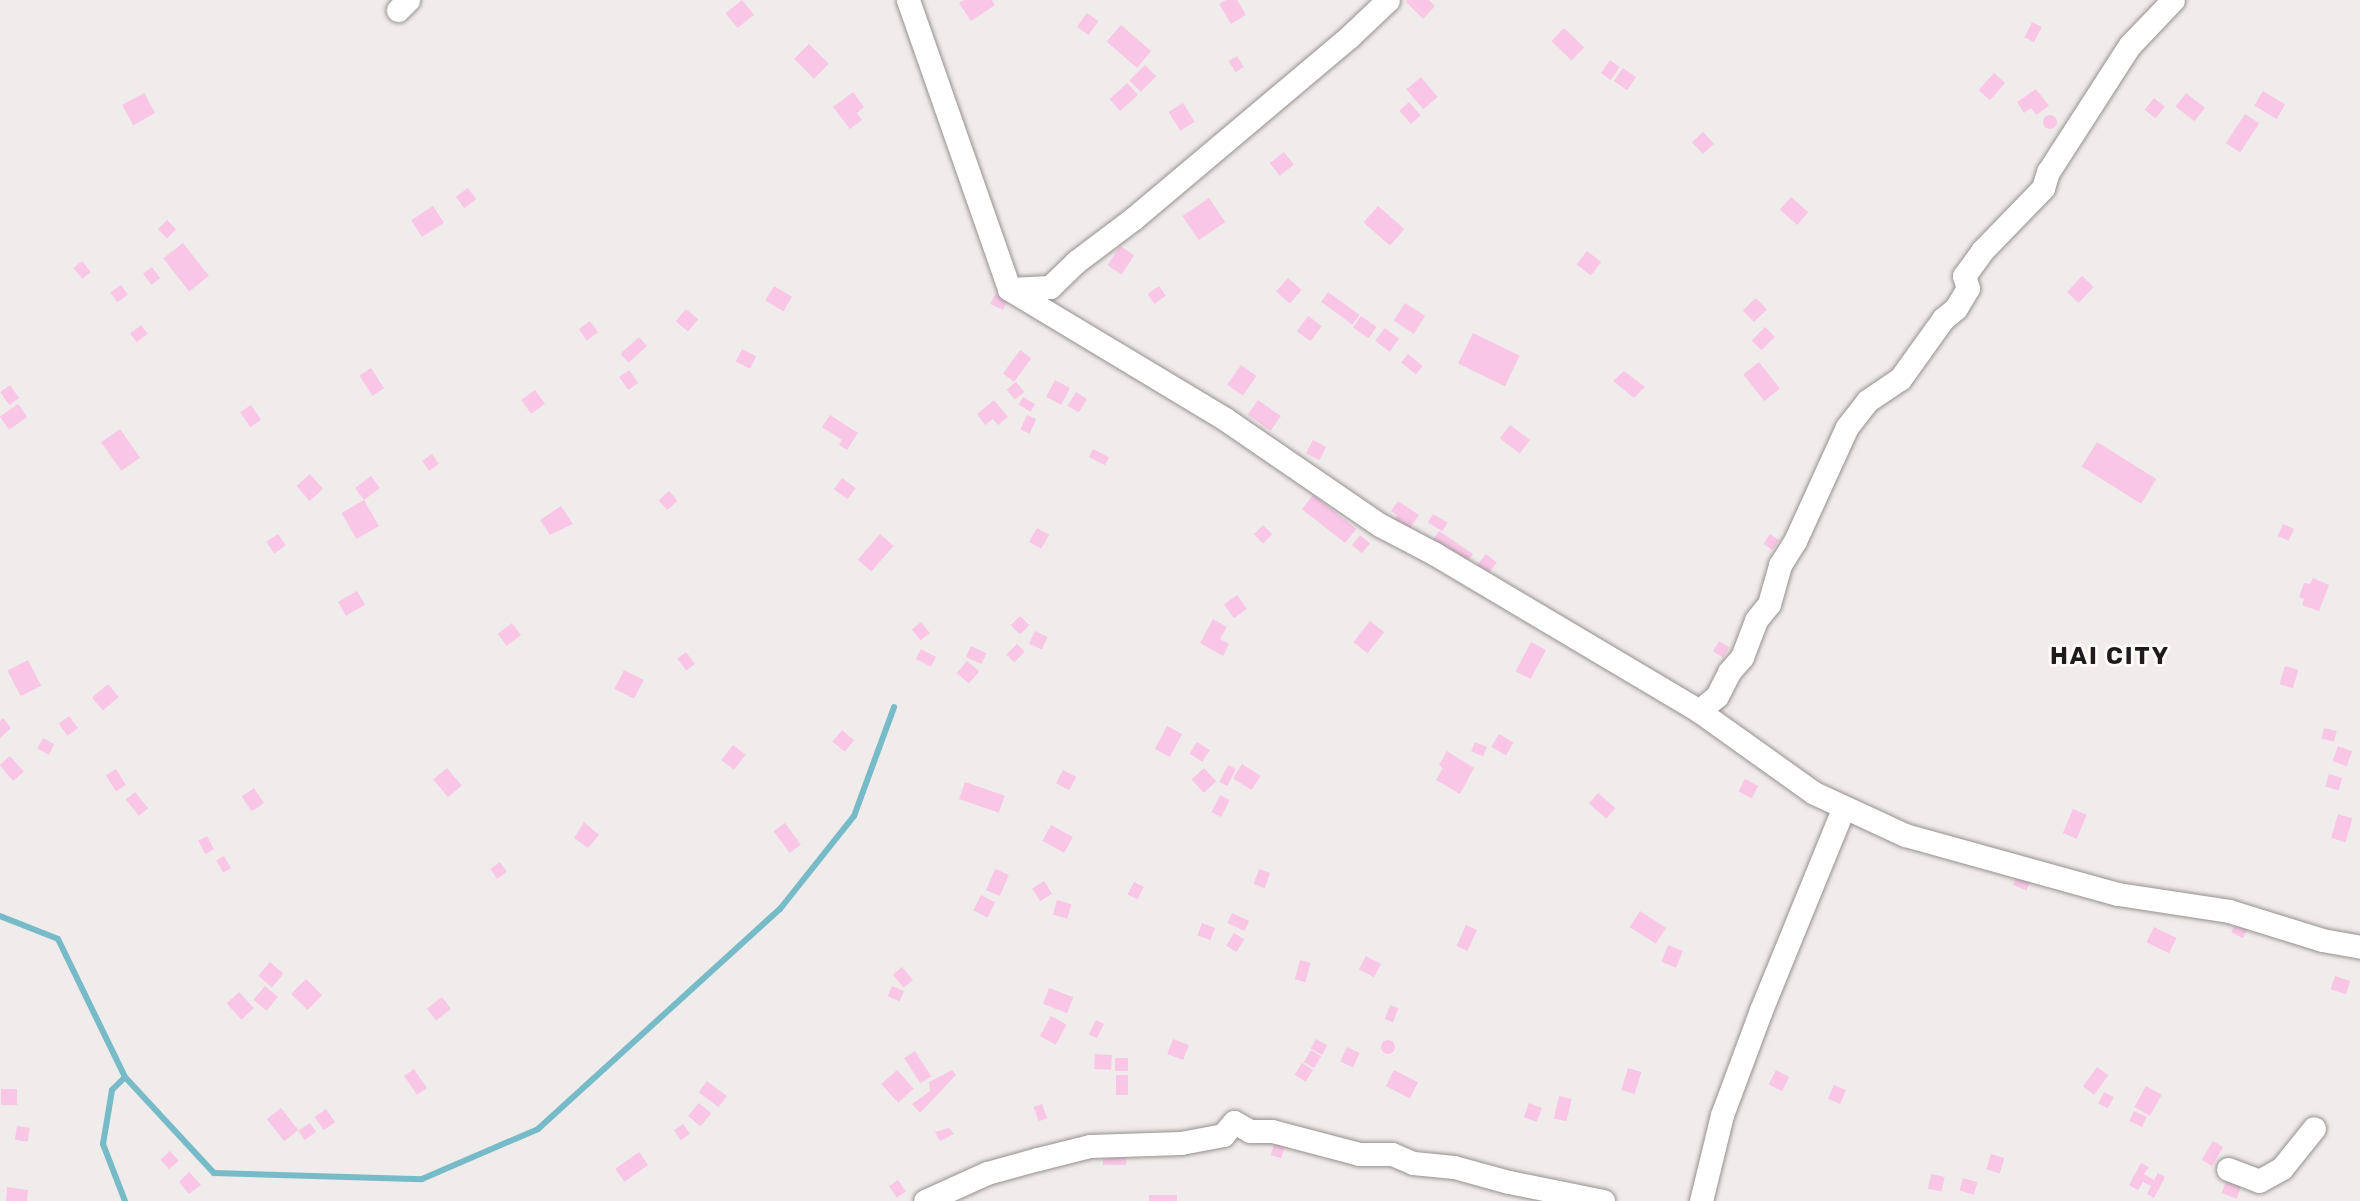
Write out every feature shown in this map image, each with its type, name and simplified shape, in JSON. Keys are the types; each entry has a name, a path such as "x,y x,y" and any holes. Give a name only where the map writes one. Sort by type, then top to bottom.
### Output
{"street":[{"path":"908,0 1009,289 1225,419 1380,525 1435,554 1699,712 1814,793 1905,835 2118,894 2229,911 2322,940 2360,947"},
{"path":"1009,289 1050,287 1077,261 1134,218 1350,36 1388,0"},
{"path":"1699,712 1717,696 1729,672 1742,657 1744,645 1756,621 1769,604 1780,565 1795,541 1847,427 1867,401 1900,379 1943,319 1956,308 1968,288 1964,276 1982,251 2043,188 2048,172 2130,46 2173,0"},
{"path":"1701,1201 1722,1115 1752,1033 1844,807"},
{"path":"925,1201 987,1173 1038,1159 1090,1146 1181,1143 1223,1135 1234,1122 1250,1131 1272,1131 1359,1154 1392,1154 1413,1163 1454,1167 1509,1182 1603,1201"},
{"path":"2228,1169 2259,1181 2282,1168 2314,1128"}],"building":[{"path":"742,0 754,15 738,28 726,13"},
{"path":"964,0 992,0 995,5 971,21 959,3"},
{"path":"1226,0 1237,0 1246,15 1231,24 1219,4"},
{"path":"1407,0 1429,0 1435,6 1423,19"},
{"path":"1087,13 1098,21 1088,35 1077,27"},
{"path":"2032,22 2042,27 2034,42 2024,37"},
{"path":"1121,25 1151,51 1137,68 1107,42"},
{"path":"1564,28 1584,47 1572,60 1551,41"},
{"path":"809,44 829,64 814,79 794,59"},
{"path":"1237,56 1244,67 1235,72 1229,61"},
{"path":"1610,60 1620,67 1611,80 1601,73"},
{"path":"1145,65 1156,76 1141,92 1129,81"},
{"path":"1623,68 1636,77 1627,90 1614,81"},
{"path":"1994,73 2005,83 1990,100 1979,90"},
{"path":"1421,77 1438,97 1423,109 1406,89"},
{"path":"1127,83 1138,95 1120,111 1109,99"},
{"path":"2036,89 2049,106 2036,115 2031,108 2024,113 2017,102"},
{"path":"2263,91 2285,104 2277,119 2254,106"},
{"path":"853,92 864,107 857,113 862,120 850,129 833,107"},
{"path":"144,93 155,113 133,125 122,105"},
{"path":"2186,93 2205,108 2194,121 2176,106"},
{"path":"2154,98 2165,107 2155,118 2145,110"},
{"path":"1409,102 1421,116 1411,124 1399,111"},
{"path":"1183,103 1195,122 1180,131 1169,112"},
{"path":"2245,114 2259,123 2240,153 2226,143"},
{"path":"2047,115 2053,115 2057,122 2053,129 2047,129 2043,125 2043,119"},
{"path":"1703,132 1714,144 1703,154 1692,142"},
{"path":"1284,152 1294,165 1280,176 1270,163"},
{"path":"468,188 476,199 464,208 456,197"},
{"path":"1791,197 1808,212 1797,225 1780,210"},
{"path":"1209,198 1225,222 1199,240 1182,216"},
{"path":"433,206 444,223 422,237 411,220"},
{"path":"1378,206 1404,229 1390,246 1364,223"},
{"path":"167,220 176,229 167,238 158,229"},
{"path":"183,243 209,276 189,291 163,258"},
{"path":"1120,246 1134,255 1122,275 1107,265"},
{"path":"1587,251 1601,262 1591,275 1577,264"},
{"path":"82,261 91,272 82,279 73,268"},
{"path":"152,267 160,278 151,285 143,273"},
{"path":"2082,276 2094,287 2079,303 2067,292"},
{"path":"1288,278 1302,290 1290,303 1276,292"},
{"path":"121,285 128,295 117,302 110,292"},
{"path":"774,286 792,297 783,311 765,301"},
{"path":"1159,286 1166,296 1154,304 1148,294"},
{"path":"1328,292 1360,315 1352,325 1321,302"},
{"path":"995,294 1008,300 1003,310 990,304"},
{"path":"1756,298 1767,310 1754,322 1743,310"},
{"path":"1405,303 1425,316 1414,334 1394,321"},
{"path":"686,309 698,319 688,332 676,321"},
{"path":"1308,316 1322,326 1311,341 1297,331"},
{"path":"1361,316 1377,327 1369,338 1353,327"},
{"path":"590,321 598,332 587,341 579,329"},
{"path":"141,325 148,334 137,342 130,334"},
{"path":"1765,327 1775,337 1761,350 1752,340"},
{"path":"1385,328 1399,339 1389,352 1375,341"},
{"path":"1473,333 1520,356 1505,386 1458,364"},
{"path":"639,337 647,346 628,363 620,354"},
{"path":"742,349 756,356 750,369 736,361"},
{"path":"1020,350 1031,358 1014,382 1003,373"},
{"path":"1408,354 1423,366 1416,375 1401,363"},
{"path":"1759,362 1780,389 1764,401 1743,374"},
{"path":"1241,365 1257,376 1243,396 1227,385"},
{"path":"371,368 384,388 372,396 359,376"},
{"path":"629,370 638,383 628,390 619,377"},
{"path":"1624,371 1645,387 1634,398 1613,381"},
{"path":"1055,380 1070,388 1061,405 1046,397"},
{"path":"1016,382 1024,392 1015,400 1007,390"},
{"path":"10,385 19,398 9,405 0,392"},
{"path":"535,390 545,404 531,414 521,400"},
{"path":"1076,392 1087,399 1079,412 1068,406"},
{"path":"1023,397 1035,404 1031,412 1018,405"},
{"path":"994,400 1008,417 998,425 993,419 985,425 977,414"},
{"path":"1258,400 1281,416 1271,431 1248,415"},
{"path":"18,404 27,417 9,430 0,417"},
{"path":"251,405 261,420 250,427 240,412"},
{"path":"830,415 858,433 847,450 839,445 842,440 822,427"},
{"path":"1027,415 1036,419 1030,434 1020,430"},
{"path":"1510,425 1530,440 1520,454 1500,439"},
{"path":"120,429 140,458 121,471 101,442"},
{"path":"1313,440 1326,447 1319,460 1306,453"},
{"path":"2097,442 2156,479 2141,504 2082,467"},
{"path":"1093,449 1109,457 1105,465 1089,457"},
{"path":"432,454 439,464 429,471 422,461"},
{"path":"310,474 323,489 310,501 296,486"},
{"path":"371,476 380,488 364,500 355,488"},
{"path":"842,478 856,488 848,499 834,489"},
{"path":"669,491 678,501 667,510 659,500"},
{"path":"1313,495 1356,529 1345,543 1302,509"},
{"path":"364,500 379,526 356,539 341,513"},
{"path":"1398,501 1419,515 1408,531 1394,521 1397,515 1391,511"},
{"path":"561,506 573,524 550,535 540,520"},
{"path":"1433,514 1448,523 1442,531 1428,523"},
{"path":"2283,524 2294,529 2289,541 2278,536"},
{"path":"1263,525 1272,534 1263,543 1254,534"},
{"path":"1037,528 1049,535 1041,549 1029,542"},
{"path":"1439,531 1473,554 1464,567 1430,544"},
{"path":"278,534 286,546 274,553 266,542"},
{"path":"880,534 894,546 871,571 858,560"},
{"path":"1770,534 1779,540 1772,550 1763,544"},
{"path":"1360,535 1370,543 1362,553 1352,545"},
{"path":"1486,554 1497,563 1485,578 1474,569"},
{"path":"2313,578 2329,585 2319,611 2302,605 2304,599 2299,597 2304,583 2310,584"},
{"path":"357,591 365,605 346,616 338,602"},
{"path":"1237,595 1247,609 1234,618 1224,604"},
{"path":"1020,616 1029,625 1020,634 1011,625"},
{"path":"1213,619 1227,627 1220,639 1229,644 1223,656 1200,643"},
{"path":"1370,621 1384,632 1368,653 1353,642"},
{"path":"921,622 930,633 920,640 912,630"},
{"path":"512,623 521,635 507,646 498,634"},
{"path":"1035,631 1048,637 1042,650 1029,644"},
{"path":"1719,641 1729,647 1723,657 1713,651"},
{"path":"1531,642 1546,650 1531,679 1516,671"},
{"path":"1017,644 1025,652 1014,662 1006,655"},
{"path":"971,646 986,653 981,664 966,657"},
{"path":"921,649 936,657 931,667 916,659"},
{"path":"686,652 695,664 686,671 677,659"},
{"path":"28,660 41,686 21,696 8,670"},
{"path":"967,661 979,671 969,684 957,673"},
{"path":"2285,666 2298,670 2293,688 2279,684"},
{"path":"624,670 644,680 634,699 614,689"},
{"path":"108,684 119,697 103,711 92,697"},
{"path":"69,716 78,728 68,736 59,724"},
{"path":"3,718 11,728 0,738 0,721"},
{"path":"1167,726 1182,734 1170,757 1155,749"},
{"path":"2324,728 2337,731 2334,742 2322,739"},
{"path":"842,730 854,740 845,752 832,741"},
{"path":"1499,734 1514,743 1506,756 1491,747"},
{"path":"43,738 54,744 49,755 37,748"},
{"path":"1197,742 1210,750 1202,762 1190,754"},
{"path":"1475,742 1487,747 1483,756 1471,751"},
{"path":"733,745 746,755 734,770 721,760"},
{"path":"2338,746 2352,751 2347,766 2333,761"},
{"path":"1447,751 1474,768 1460,794 1436,780 1443,768 1439,765"},
{"path":"10,756 24,772 13,781 0,766"},
{"path":"1242,764 1261,776 1252,790 1233,778"},
{"path":"1228,765 1236,769 1227,786 1219,782"},
{"path":"447,768 462,786 448,797 433,780"},
{"path":"1204,768 1216,781 1204,793 1192,780"},
{"path":"116,769 126,785 116,791 106,775"},
{"path":"1063,770 1076,777 1069,790 1056,783"},
{"path":"2329,774 2342,778 2339,791 2325,786"},
{"path":"1745,779 1758,786 1752,798 1738,791"},
{"path":"965,782 1005,796 999,813 959,799"},
{"path":"254,788 264,803 252,811 242,796"},
{"path":"135,792 148,808 139,816 126,800"},
{"path":"1598,793 1615,808 1606,819 1589,804"},
{"path":"1220,795 1230,800 1221,817 1211,812"},
{"path":"2073,809 2087,815 2077,839 2063,833"},
{"path":"2338,814 2352,818 2346,842 2331,838"},
{"path":"584,822 599,835 588,848 574,838"},
{"path":"785,823 801,845 790,853 774,831"},
{"path":"1051,825 1073,837 1064,853 1042,841"},
{"path":"207,836 214,849 205,854 198,841"},
{"path":"224,856 231,868 223,873 216,860"},
{"path":"500,862 507,872 497,879 490,869"},
{"path":"995,869 1009,875 1000,896 986,890"},
{"path":"1259,869 1270,873 1265,888 1254,884"},
{"path":"2019,870 2033,876 2027,891 2013,885"},
{"path":"1044,881 1052,894 1040,901 1032,888"},
{"path":"1134,882 1144,887 1137,899 1128,894"},
{"path":"981,895 995,902 988,917 973,910"},
{"path":"1057,900 1071,904 1067,919 1053,914"},
{"path":"1640,911 1666,928 1656,944 1630,927"},
{"path":"1232,913 1249,921 1245,931 1227,923"},
{"path":"2238,919 2250,925 2243,938 2231,932"},
{"path":"1202,923 1215,928 1210,940 1197,935"},
{"path":"1466,925 1477,930 1468,951 1457,946"},
{"path":"2154,927 2176,938 2169,953 2147,942"},
{"path":"1234,933 1244,939 1237,952 1226,946"},
{"path":"1668,945 1683,951 1676,968 1661,962"},
{"path":"1366,956 1381,964 1374,977 1359,969"},
{"path":"1300,960 1311,963 1305,982 1295,979"},
{"path":"270,962 284,974 272,987 258,976"},
{"path":"902,967 913,980 904,988 893,975"},
{"path":"2335,976 2350,981 2346,994 2331,989"},
{"path":"306,979 322,995 307,1010 291,994"},
{"path":"265,986 278,997 266,1011 253,1000"},
{"path":"892,986 904,991 900,1001 888,996"},
{"path":"1049,988 1073,997 1067,1013 1043,1004"},
{"path":"239,992 254,1008 242,1020 227,1004"},
{"path":"442,997 451,1009 436,1020 427,1008"},
{"path":"1390,1005 1398,1008 1393,1022 1385,1019"},
{"path":"1051,1016 1067,1025 1056,1045 1040,1036"},
{"path":"1096,1020 1104,1024 1097,1038 1089,1034"},
{"path":"1173,1039 1189,1045 1183,1060 1167,1054"},
{"path":"1316,1039 1327,1045 1322,1055 1311,1049"},
{"path":"1385,1040 1391,1040 1395,1047 1391,1054 1385,1054 1381,1050 1381,1044"},
{"path":"1347,1047 1360,1053 1353,1067 1340,1062"},
{"path":"1311,1050 1321,1056 1314,1068 1304,1062"},
{"path":"915,1051 931,1076 920,1083 904,1058"},
{"path":"1095,1054 1112,1055 1111,1070 1094,1069"},
{"path":"1115,1058 1128,1058 1128,1071 1115,1071"},
{"path":"1302,1063 1313,1070 1306,1082 1295,1075"},
{"path":"2097,1067 2108,1075 2094,1095 2083,1086"},
{"path":"1628,1068 1641,1072 1635,1094 1621,1090"},
{"path":"414,1069 427,1088 417,1095 404,1076"},
{"path":"897,1070 914,1089 898,1103 881,1084"},
{"path":"952,1070 956,1075 920,1113 912,1104 930,1091 929,1082"},
{"path":"1394,1070 1418,1082 1410,1098 1386,1086"},
{"path":"1776,1070 1789,1077 1782,1091 1768,1084"},
{"path":"1116,1075 1128,1075 1128,1095 1116,1095"},
{"path":"707,1081 727,1096 719,1107 699,1092"},
{"path":"1834,1085 1846,1090 1840,1104 1828,1099"},
{"path":"2146,1086 2162,1095 2150,1116 2134,1107"},
{"path":"1,1089 17,1089 17,1105 1,1105"},
{"path":"2104,1092 2114,1097 2108,1109 2098,1104"},
{"path":"1559,1096 1572,1099 1566,1121 1554,1118"},
{"path":"699,1103 711,1113 700,1126 688,1116"},
{"path":"1529,1103 1542,1108 1537,1122 1524,1117"},
{"path":"1042,1104 1047,1118 1039,1121 1034,1107"},
{"path":"281,1108 298,1130 284,1141 267,1119"},
{"path":"326,1109 335,1122 324,1130 315,1117"},
{"path":"2134,1111 2147,1117 2142,1127 2129,1121"},
{"path":"310,1123 316,1132 305,1140 298,1131"},
{"path":"683,1124 690,1134 681,1140 674,1130"},
{"path":"17,1126 30,1128 28,1142 15,1140"},
{"path":"949,1128 954,1134 940,1141 935,1132"},
{"path":"1276,1136 1287,1139 1281,1158 1271,1155"},
{"path":"2213,1141 2223,1147 2212,1166 2202,1160"},
{"path":"170,1151 179,1161 169,1169 160,1160"},
{"path":"639,1152 648,1165 624,1182 615,1169"},
{"path":"1103,1154 1126,1154 1126,1165 1103,1165"},
{"path":"1991,1154 2004,1158 2000,1173 1986,1169"},
{"path":"2141,1163 2149,1167 2144,1174 2154,1180 2158,1173 2165,1177 2154,1198 2147,1194 2151,1186 2143,1182 2138,1190 2129,1185"},
{"path":"189,1172 201,1185 189,1194 179,1182"},
{"path":"1931,1174 1945,1177 1942,1192 1928,1189"},
{"path":"2228,1177 2243,1183 2236,1199 2222,1193"},
{"path":"1963,1178 1977,1182 1974,1195 1959,1190"},
{"path":"898,1180 906,1192 897,1198 889,1186"},
{"path":"7,1187 28,1190 27,1201 6,1201"},
{"path":"1149,1195 1177,1195 1177,1201 1149,1201"}],"waterway":[{"path":"0,916 58,939 125,1077 214,1173 422,1179 538,1129 780,909 854,816 894,707"},
{"path":"125,1077 112,1090 103,1144 125,1201"}],"district":[{"name":"HAI CITY","path":"2110,657"}]}
